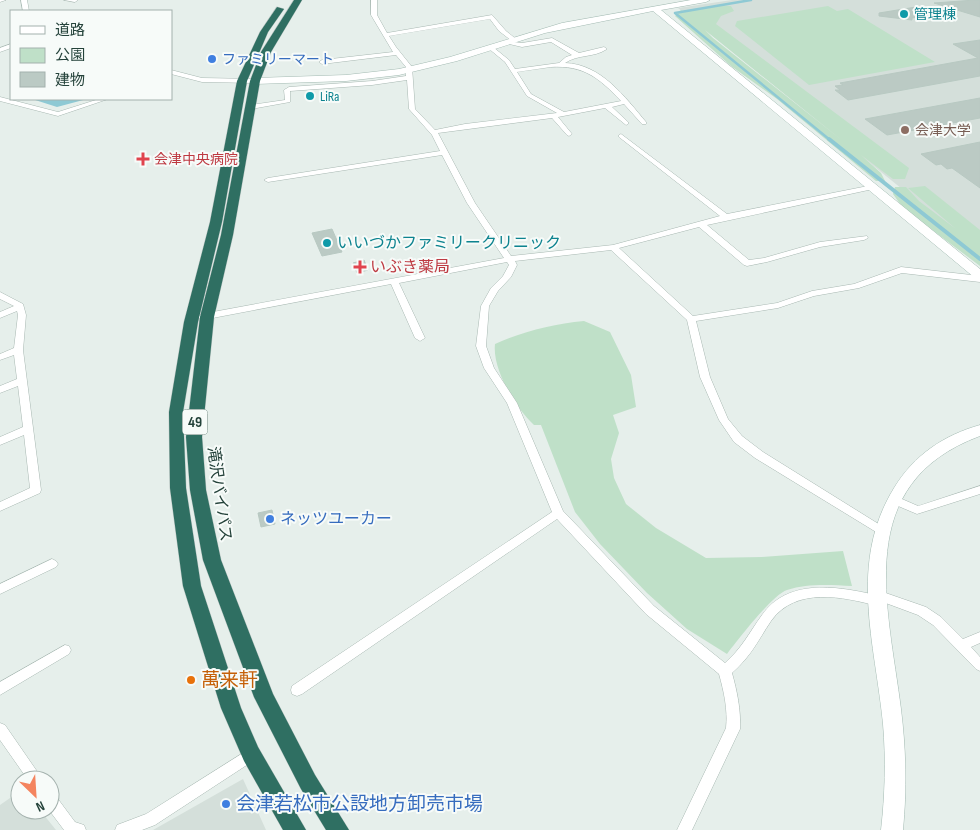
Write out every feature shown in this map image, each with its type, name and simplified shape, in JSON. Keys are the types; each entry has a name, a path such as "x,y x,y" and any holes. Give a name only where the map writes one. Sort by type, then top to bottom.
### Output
{"highway":[{"name":"滝沢バイパス","path":"287,0 264,32 249,81 216,222 199,318 176,412 178,488 194,595 228,699 251,754 295,830"},
{"name":"滝沢バイパス","path":"298,0 249,81 251,107 227,236 199,318 194,437 198,490 212,560 264,697 308,782 338,830"}],"street":[{"path":"67,0 76,0"},
{"path":"374,0 374,14 409,74 412,109 433,132 471,203 511,259 513,268 494,290 485,306 481,346 489,368 512,403 558,513 650,610 725,671 730,689 734,718 732,728 684,830"},
{"path":"251,107 288,101 287,90 289,89 372,83 409,74 510,41 574,23 706,0"},
{"path":"655,8 980,275"},
{"path":"386,36 492,17 510,41 522,45 552,40 579,56"},
{"path":"491,48 501,55 514,71 529,95 563,114"},
{"path":"560,66 562,60 596,53 604,49"},
{"path":"322,62 398,53"},
{"path":"514,71 572,65 585,69 615,90 644,123"},
{"path":"172,72 186,78 208,81 350,78 409,74"},
{"path":"0,99 58,114 102,100"},
{"path":"433,132 474,124 524,121 626,102"},
{"path":"607,106 626,123"},
{"path":"554,116 568,134"},
{"path":"621,136 726,216"},
{"path":"268,180 445,152"},
{"path":"199,318 511,259 613,247 726,216 873,187"},
{"path":"701,224 747,263 770,260 791,252 819,245 838,244 864,238"},
{"path":"613,247 691,319 705,378 724,420 738,439 881,531"},
{"path":"691,319 778,305 812,294 856,286 901,270 980,279"},
{"path":"394,281 420,338"},
{"path":"0,295 14,302 20,308 22,315 18,350 36,490 0,507"},
{"path":"0,315 20,308"},
{"path":"0,357 18,350"},
{"path":"0,390 22,381"},
{"path":"0,441 28,429"},
{"path":"892,830 896,800 896,764 892,710 877,598 876,570 881,531 894,500 918,468 941,448 980,430"},
{"path":"894,500 917,510 980,490"},
{"path":"297,690 558,513"},
{"path":"0,589 52,564"},
{"path":"725,671 745,652 774,608 788,600 809,594 832,592 877,598 922,610 937,621 980,665"},
{"path":"962,646 980,637"},
{"path":"0,688 65,650"},
{"path":"0,729 29,770"},
{"path":"122,830 150,820 251,754"},
{"path":"60,813 71,828 79,830"}],"shaded area":[{"name":"会津大学","path":"732,0 980,0 980,252 678,8"},
{"name":"会津若松市公設地方卸売市場","path":"243,779 266,830 153,830"},
{"path":"10,798 10,820 48,820 56,830 0,830 0,805"}],"green space":[{"path":"718,5 731,6 734,11 721,16 716,24 909,168 905,179 893,179 861,155 881,173 885,181 876,181 777,99 731,66 675,16 681,10 684,12","holes":["705,30 843,141 713,38"]},
{"path":"828,6 837,11 848,9 935,62 809,85 735,26 737,21"},
{"path":"925,186 980,230 980,266 903,208 893,194 895,187 906,187 919,201 956,229 908,188"},
{"path":"584,321 610,332 631,375 636,407 613,415 619,433 611,459 614,478 626,504 656,528 706,558 762,557 843,551 852,586 811,585 787,590 764,609 727,654 687,629 647,593 600,544 575,512 541,425 534,425 520,409 501,377 497,365 495,344 539,329"}],"water":[{"path":"35,100 83,100 57,107"}],"building":[{"path":"980,0 980,17 934,3"},
{"name":"管理棟","path":"916,7 930,15 912,18 912,20 879,16 879,13"},
{"path":"980,40 980,76 848,100 835,90 840,90 835,86 843,85 840,83 978,58 953,44"},
{"path":"980,98 980,118 887,135 865,119"},
{"path":"980,142 980,188 952,168 947,169 941,164 936,165 921,154"},
{"name":"いいづかファミリークリニック","path":"332,229 342,252 322,256 312,233"},
{"name":"いぶき薬局","path":"364,260 368,270 357,273 353,263"},
{"name":"ネッツユーカー","path":"272,510 275,524 261,527 258,513"}],"waterway":[{"path":"751,0 675,13 830,140"},
{"path":"829,139 980,259"}],"place":[{"name":"管理棟","path":"904,14"},
{"name":"ファミリーマート","path":"212,59"},
{"name":"LiRa","path":"310,96"},
{"name":"会津大学","path":"905,130"},
{"name":"会津中央病院","path":"143,159"},
{"name":"いいづかファミリークリニック","path":"327,243"},
{"name":"いぶき薬局","path":"360,267"},
{"name":"ネッツユーカー","path":"270,519"},
{"name":"萬来軒","path":"191,680"},
{"name":"会津若松市公設地方卸売市場","path":"226,804"}]}
